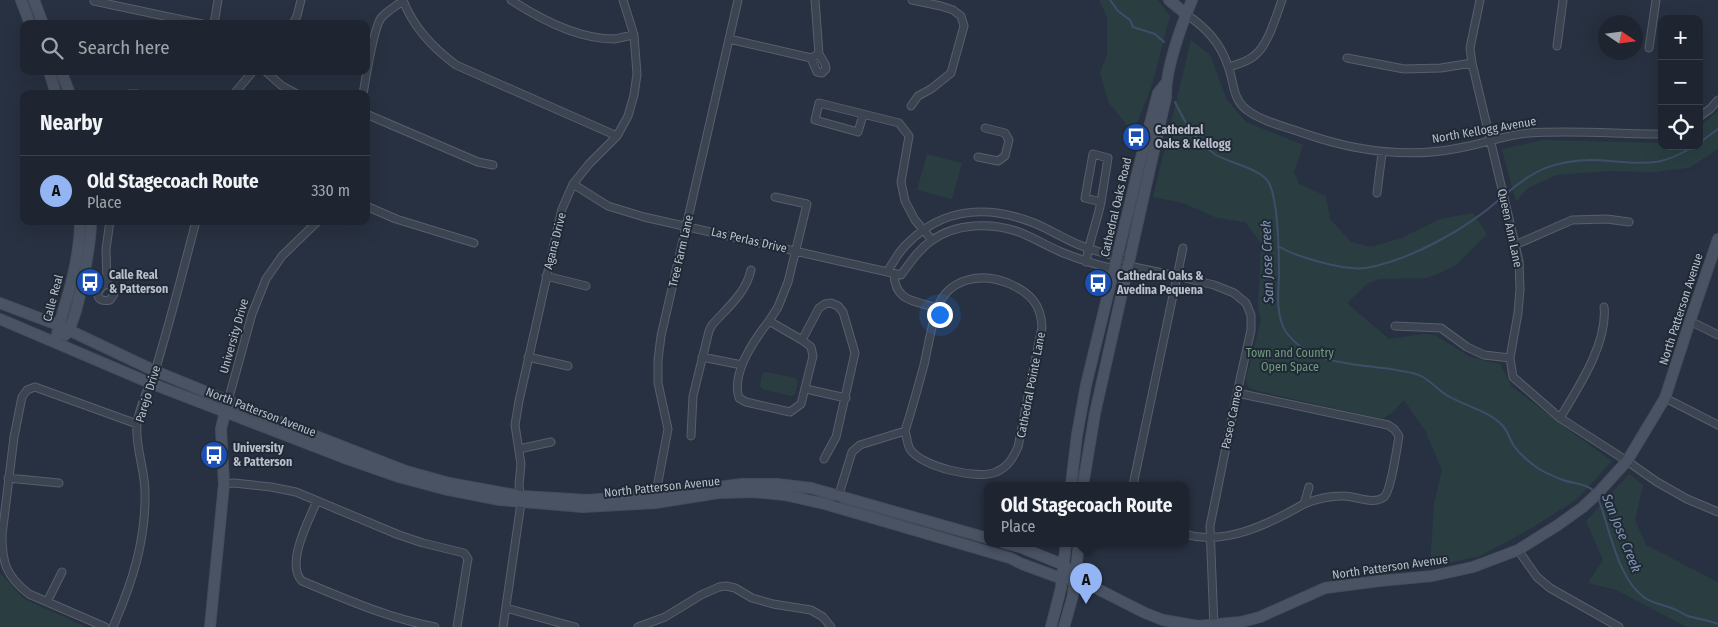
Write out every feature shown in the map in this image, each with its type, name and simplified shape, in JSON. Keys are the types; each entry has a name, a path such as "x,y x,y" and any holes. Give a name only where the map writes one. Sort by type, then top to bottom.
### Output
{"main road":[{"path":"21,0 28,20"},
{"path":"34,0 42,20"},
{"name":"North Kellogg Avenue","path":"1169,0 1186,14"},
{"name":"Cathedral Oaks Road","path":"1084,482 1096,413 1164,106 1166,84 1186,14 1192,0"},
{"path":"49,75 55,90"},
{"path":"63,75 68,90"},
{"name":"Cathedral Oaks Road","path":"1070,482 1076,435 1086,385 1158,93 1166,84"},
{"name":"Calle Real","path":"56,342 58,325 65,305 74,266 80,225"},
{"name":"Calle Real","path":"56,342 69,331 86,265 91,225"},
{"name":"North Patterson Avenue","path":"1020,547 1064,565 1076,578 1145,613 1163,620 1198,626 1214,626 1260,617 1325,588 1432,576 1472,567 1518,550 1558,525 1582,507 1627,461 1665,398 1718,239"},
{"name":"North Patterson Avenue","path":"0,303 58,325 226,406"},
{"name":"North Patterson Avenue","path":"0,319 150,383 226,406 406,471 465,487 521,499 655,499 753,492 785,495 835,507 1010,558 1063,579 1076,578"},
{"name":"University Drive","path":"210,627 224,484 221,429 226,406"},
{"name":"North Patterson Avenue","path":"655,499 717,486 760,483 811,488 984,537"},
{"path":"1051,627 1062,588 1066,547"},
{"path":"1064,627 1073,595 1079,547"}],"street":[{"path":"215,20 218,0"},
{"path":"295,20 301,0"},
{"path":"511,0 528,11 567,29 592,36 614,39 634,35"},
{"name":"Agana Drive","path":"503,627 521,499 519,488 521,464 515,425 528,357 562,209 573,184 617,136 628,116 634,95 637,74 634,35 623,0"},
{"name":"Tree Farm Lane","path":"655,499 668,429 658,383 661,336 738,0"},
{"path":"810,58 817,72 822,73 826,69 819,54 815,0"},
{"path":"911,106 918,96 931,89 951,73 964,26 961,16 953,10 912,0"},
{"path":"1229,67 1245,62 1256,55 1269,34 1282,0"},
{"name":"Queen Ann Lane","path":"1480,0 1470,48 1472,63 1519,261 1520,289 1518,313 1510,358 1513,376 1560,418 1657,482 1687,499 1718,512"},
{"path":"1557,46 1563,0"},
{"path":"1649,48 1656,0"},
{"path":"94,1 183,20"},
{"path":"370,59 380,19 389,10 403,1 411,19 420,30 444,56 456,65 617,136"},
{"name":"North Kellogg Avenue","path":"1186,14 1209,32 1217,41 1229,67 1236,97 1246,110 1267,120 1327,142 1382,153 1423,153 1458,148 1527,133 1658,134"},
{"path":"729,39 810,58 819,54"},
{"path":"1347,58 1404,69 1441,68 1472,63"},
{"path":"237,90 250,75"},
{"path":"270,75 290,90"},
{"path":"364,90 367,75"},
{"path":"1703,114 1718,100"},
{"path":"863,114 858,132 815,120 819,103 863,114 899,124 909,136 901,182 905,201 915,220 932,240"},
{"path":"370,116 478,162 493,166"},
{"path":"978,157 998,161 1005,156 1009,140 1005,133 985,128"},
{"path":"1377,193 1382,153"},
{"path":"1086,262 1088,248 1097,222 1101,202 1108,158 1093,154 1085,198 1101,202"},
{"name":"Las Perlas Drive","path":"573,184 608,206 644,217 894,274"},
{"path":"769,322 811,347 813,356 806,389 801,404 790,412 746,402 739,398 737,391 742,365 758,335 778,307 788,282 807,204 775,197"},
{"path":"370,208 396,219 474,243"},
{"path":"938,308 906,298 898,292 894,285 894,274 905,245 924,229 944,218 959,213 994,212 1022,219 1088,248 1117,256 1129,266"},
{"path":"1515,245 1572,220 1607,219 1629,222"},
{"path":"107,283 106,250 109,225"},
{"name":"Parejo Drive","path":"113,627 134,577 139,556 145,493 137,424 155,372 195,225"},
{"name":"University Drive","path":"226,406 252,314 266,279 282,256 314,225"},
{"path":"894,274 910,262 932,240 961,228 978,226 1005,228 1019,232 1086,262 1114,269 1129,266"},
{"path":"1134,482 1183,248"},
{"name":"Paseo Cameo","path":"1129,266 1214,285 1238,296 1246,303 1251,315 1252,330 1214,498 1210,526 1214,626"},
{"path":"690,436 693,396 702,356 712,326 740,295 750,279 751,270"},
{"path":"546,276 586,286"},
{"name":"Cathedral Pointe Lane","path":"981,277 1000,280 1015,286 1030,297 1038,305 1042,315 1042,326 1018,447 1014,458 1004,468 995,473 984,476 973,475 924,462 910,449 905,431 938,308 946,294 970,278 981,277"},
{"path":"802,340 819,308 831,303 838,306 843,312 855,353 836,437 824,460"},
{"path":"1560,418 1592,362 1605,316 1604,307"},
{"path":"1690,321 1718,335"},
{"path":"1396,326 1441,328 1467,347 1484,355 1510,358"},
{"path":"702,356 742,365"},
{"path":"528,357 568,366"},
{"path":"105,627 29,594 18,586 9,575 2,551 2,535 14,437 22,397 27,390 35,387 137,424"},
{"path":"806,389 846,398"},
{"path":"1189,535 1211,538 1234,535 1278,518 1316,499 1344,495 1374,501 1384,496 1388,488 1399,436 1388,425 1237,392"},
{"path":"1665,398 1718,425"},
{"path":"835,507 852,452 860,445 905,431"},
{"path":"519,449 551,442"},
{"path":"8,478 59,483"},
{"path":"224,484 234,483 285,489 400,535 423,543 458,551 466,556 467,564 457,627"},
{"path":"1304,504 1310,487"},
{"path":"317,501 297,552 295,570 297,577 302,581 378,612 435,627"},
{"path":"1518,550 1537,577 1550,588 1619,627"},
{"path":"47,602 62,572"},
{"path":"638,627 665,617 701,595 726,586 735,588 752,598 773,604 812,610 823,617 831,627"},
{"path":"506,608 575,627"}],"green space":[{"path":"1099,0 1158,0 1170,16 1152,85 1133,133 1109,103 1100,73 1107,55 1107,17"},
{"name":"Town and Country Open Space","path":"1191,40 1210,55 1227,100 1246,122 1303,145 1294,172 1299,184 1326,196 1330,219 1351,242 1371,247 1401,238 1440,219 1473,213 1487,234 1455,266 1428,278 1379,279 1367,284 1347,303 1389,339 1423,334 1435,335 1470,357 1500,364 1512,387 1612,461 1576,500 1530,529 1480,556 1430,567 1434,504 1442,470 1425,430 1404,400 1392,413 1382,419 1254,390 1248,387 1246,379 1261,320 1258,307 1261,243 1245,222 1217,218 1183,203 1153,197"},
{"path":"1718,111 1718,149 1689,168 1654,172 1608,171 1556,175 1528,188 1516,202 1502,149 1543,140 1658,143 1658,150 1703,150 1703,124"},
{"path":"927,154 962,163 952,199 917,190"},
{"path":"765,372 796,378 798,382 795,394 791,396 762,389 760,386 762,374"},
{"path":"1629,474 1643,485 1635,520 1646,545 1718,582 1718,627 1687,627 1616,590 1588,583 1603,560 1586,521"},
{"path":"848,503 984,543 975,542 857,509"},
{"path":"0,573 24,599 86,627 0,627"}],"waterway":[{"name":"San Jose Creek","path":"1110,0 1118,11 1130,20 1133,27 1155,34 1164,42"},
{"name":"San Jose Creek","path":"1175,102 1192,132 1209,150 1222,158 1260,174 1269,183 1274,202 1277,228 1279,312 1286,332 1297,344 1310,352 1339,362 1407,372 1421,376 1446,395 1485,413 1497,421 1505,428 1519,453 1539,469 1563,480 1588,487 1595,492"},
{"path":"1703,140 1718,129"},
{"path":"1506,194 1535,173 1565,162 1590,160 1656,162 1671,158 1688,150"},
{"path":"1278,246 1321,262 1346,267 1366,268 1401,258 1438,241 1456,231 1501,198"},
{"name":"San Jose Creek","path":"1598,498 1615,552 1635,589 1652,602 1688,616 1718,624"}],"place":[{"name":"Cathedral Oaks & Kellogg","path":"1136,137"},
{"name":"Calle Real & Patterson","path":"90,282"},
{"name":"Cathedral Oaks & Avedina Pequena","path":"1098,283"},
{"name":"University & Patterson","path":"214,455"},
{"name":"Old Stagecoach Route","path":"1086,604"}]}
